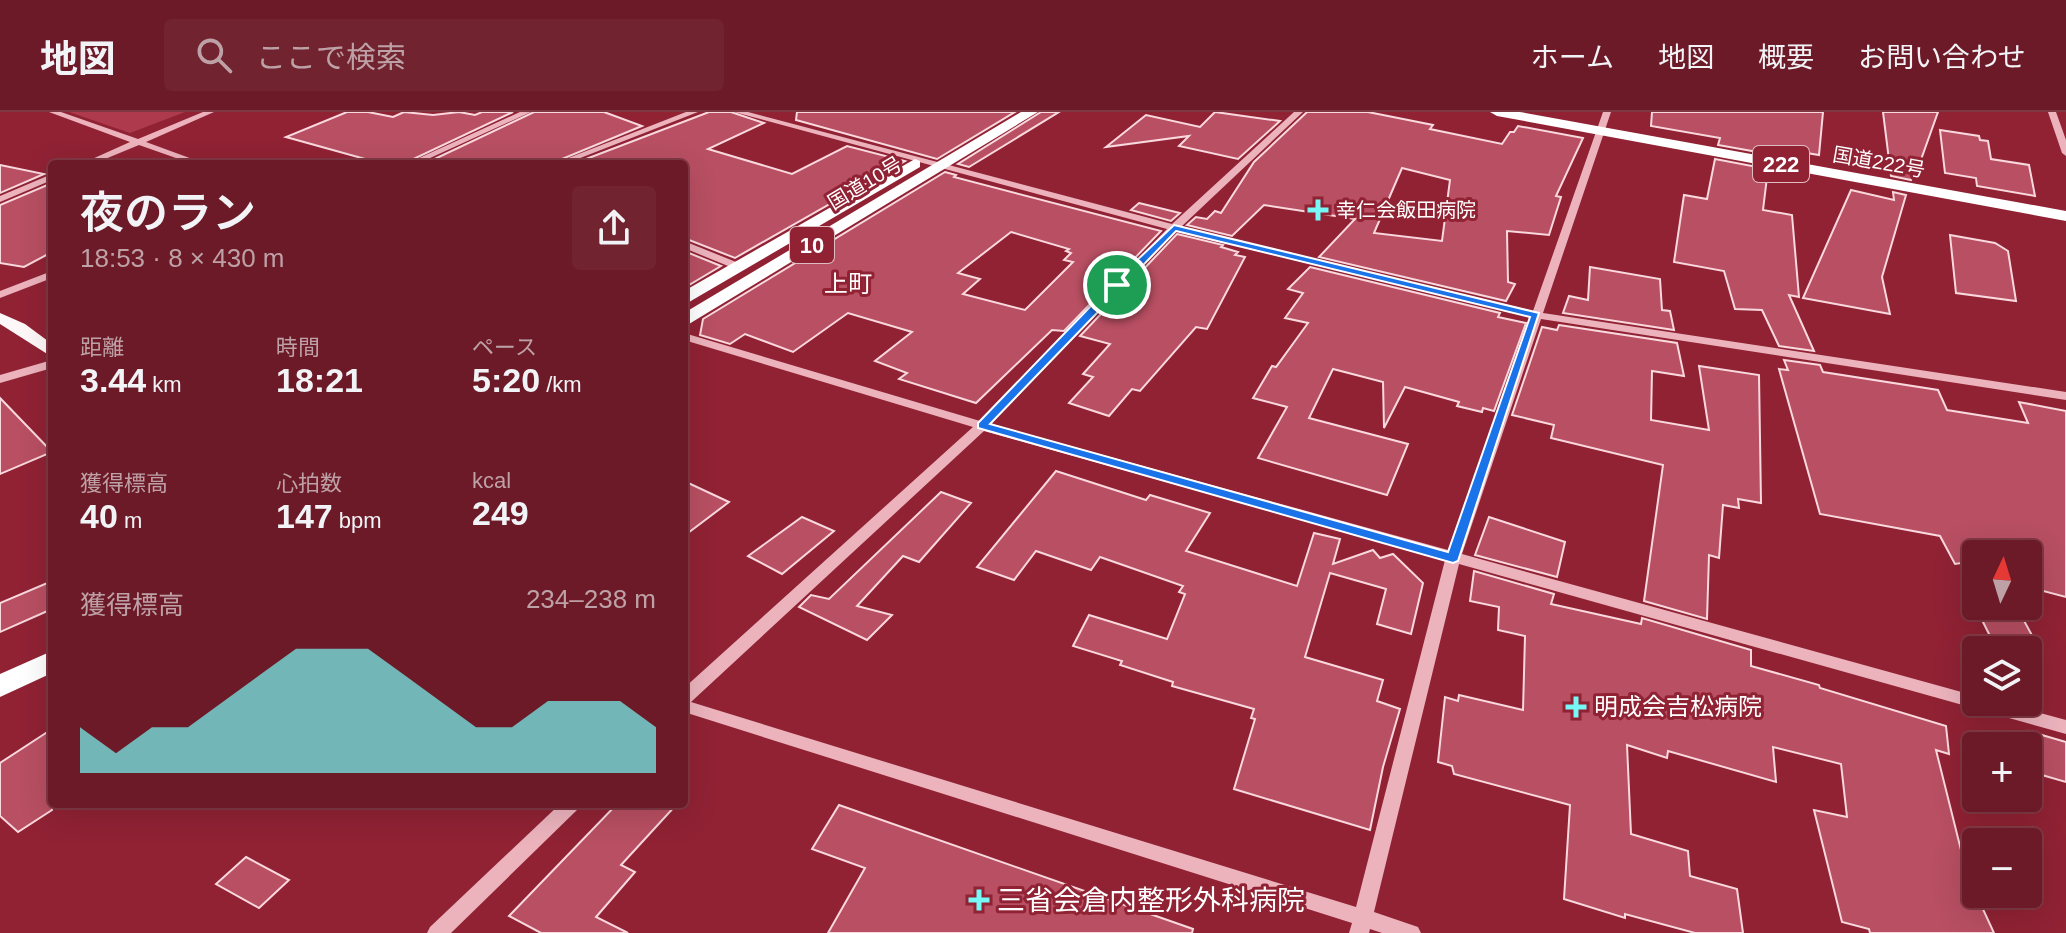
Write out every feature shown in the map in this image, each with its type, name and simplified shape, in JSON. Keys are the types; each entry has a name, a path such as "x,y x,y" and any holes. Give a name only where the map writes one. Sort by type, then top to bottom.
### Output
{"highway":[{"name":"国道10号","path":"688,297 1004,112"},
{"name":"国道10号","path":"688,319 1031,112"},
{"name":"国道222号","path":"1497,112 2066,216"},
{"path":"0,686 48,663"}],"main road":[{"path":"0,318 19,327 48,349"}],"street":[{"path":"53,112 189,160"},
{"path":"95,160 210,112"},
{"path":"419,160 527,112"},
{"path":"568,160 694,112"},
{"path":"738,112 1174,228 1536,315 2066,396"},
{"path":"688,694 982,426 1174,228 1299,112"},
{"path":"1362,926 1453,558 1607,112"},
{"path":"2052,112 2066,153"},
{"path":"0,199 48,179"},
{"path":"688,246 737,266"},
{"path":"0,295 48,276"},
{"path":"688,337 982,426 2066,727"},
{"path":"0,379 48,365"},
{"path":"688,707 917,776 1362,926 1411,933"},
{"path":"437,933 568,808"}],"shaded area":[{"path":"69,112 185,112 130,133"}],"building":[{"path":"347,112 393,117 404,112 475,115 482,112 513,112 411,160 369,160 286,137"},
{"path":"534,112 604,112 642,126 560,160 432,160"},
{"path":"709,112 731,112 764,123 708,149 792,174 847,146 905,161 735,258 688,240 688,160 583,160"},
{"path":"797,112 1015,112 937,159 796,120"},
{"path":"1041,112 1059,112 969,167 958,164"},
{"path":"1215,112 1280,121 1238,159 1179,146 1189,136 1106,147 1146,115 1200,127"},
{"path":"1307,112 1368,112 1433,125 1430,129 1502,144 1518,126 1583,138 1556,196 1561,197 1549,235 1507,231 1508,282 1515,284 1506,301 1319,257 1355,219 1264,205 1232,236 1187,225 1196,217 1207,219 1215,211 1221,213 1254,162","holes":["1402,168 1450,180 1442,241 1374,233"]},
{"path":"1652,112 1823,112 1819,155 1770,147 1769,154 1718,145 1720,138 1651,126"},
{"path":"1883,112 1938,112 1911,180 1891,176"},
{"path":"1940,130 1979,136 1980,140 1988,141 1991,159 2029,165 2035,196 1977,186 1976,178 1945,173"},
{"path":"1715,159 1768,169 1763,210 1792,215 1799,297 1789,295 1814,351 1779,346 1762,310 1735,309 1724,271 1674,262 1684,195 1707,199"},
{"path":"0,165 44,174 0,193"},
{"path":"945,172 956,175 954,177 1161,231 1064,331 1052,330 976,403 899,379 907,373 875,361 912,332 848,313 793,352 745,334 730,344 700,335 703,319","holes":["1011,232 1069,249 1066,251 1071,253 1064,260 1073,262 1025,310 963,294 980,279 958,273"]},
{"path":"48,185 48,254 24,267 0,263 0,205"},
{"path":"1851,190 1894,200 1893,192 1906,195 1882,277 1890,314 1803,298"},
{"path":"1139,203 1180,213 1171,221 1131,210"},
{"path":"1177,234 1223,245 1221,247 1238,252 1235,255 1245,257 1207,329 1196,327 1140,391 1132,389 1109,416 1069,403 1093,377 1083,374 1110,344 1080,336"},
{"path":"1950,235 1995,243 2008,251 2016,301 1956,293"},
{"path":"688,253 721,266 688,286"},
{"path":"1310,267 1500,313 1498,317 1526,323 1494,411 1483,408 1482,412 1457,406 1459,402 1405,387 1384,428 1383,382 1333,369 1309,418 1408,444 1387,495 1258,458 1287,407 1253,398 1272,366 1276,367 1308,323 1285,318 1303,293 1288,289"},
{"path":"1590,267 1660,279 1662,310 1670,311 1674,330 1563,313 1569,296 1588,300"},
{"path":"1559,325 1677,343 1684,376 1652,371 1651,420 1709,430 1699,366 1759,375 1761,503 1738,499 1739,508 1723,505 1719,558 1709,555 1707,619 1644,601 1663,465 1551,438 1554,425 1512,415 1542,327 1557,330"},
{"path":"1784,360 1820,365 1823,372 1938,390 1947,410 2028,423 2019,402 2066,411 2066,597 2042,591 2042,540 1962,540 1962,563 1955,564 1940,536 1820,514 1779,369 1788,370"},
{"path":"0,398 48,448 48,454 0,474"},
{"path":"1056,471 1146,500 1150,495 1210,513 1186,551 1297,586 1314,533 1340,539 1333,564 1373,550 1380,558 1393,554 1423,583 1411,634 1377,624 1386,589 1330,573 1305,657 1383,680 1377,701 1400,709 1383,767 1370,830 1234,789 1255,719 1251,718 1254,709 1172,686 1173,682 1120,665 1122,661 1073,646 1089,615 1167,639 1185,594 1179,592 1183,586 1100,557 1091,570 1036,551 1014,580 977,567"},
{"path":"688,483 729,502 688,533"},
{"path":"941,492 971,503 919,562 903,556 857,606 892,615 867,640 799,607 811,595 829,599"},
{"path":"802,517 834,531 782,574 748,556"},
{"path":"1489,517 1565,542 1557,577 1475,555"},
{"path":"1474,571 1554,594 1551,604 1641,624 1642,618 1751,650 1751,666 1946,726 1949,754 1936,750 1962,850 1962,908 1982,908 1994,933 1870,933 1869,929 1842,922 1814,810 1847,817 1841,764 1773,747 1776,782 1668,751 1667,758 1627,745 1631,834 1688,851 1690,876 1737,889 1743,933 1695,933 1625,914 1625,918 1564,899 1570,805 1454,774 1452,766 1438,762 1445,697 1458,701 1459,695 1523,710 1525,636 1498,630 1499,607 1470,601"},
{"path":"48,583 48,611 0,632 0,603"},
{"path":"1982,620 2024,620 2032,636 1990,636"},
{"path":"48,732 48,808 52,810 18,832 0,816 0,763"},
{"path":"2042,735 2066,742 2066,782 2042,775"},
{"name":"三省会倉内整形外科病院","path":"839,805 1193,929 1192,933 828,933 865,868 812,849"},
{"path":"613,808 673,808 621,865 635,872 596,917 628,933 541,933 509,916"},
{"path":"246,857 289,880 259,908 216,884"}],"place":[{"name":"幸仁会飯田病院","path":"1318,210"},
{"name":"明成会吉松病院","path":"1576,707"},
{"name":"三省会倉内整形外科病院","path":"979,900"}],"district":[{"name":"上町","path":"848,284"}],"route":[{"path":"1174,228 1536,315 1453,558 982,426 1117,285 1174,228"}]}
